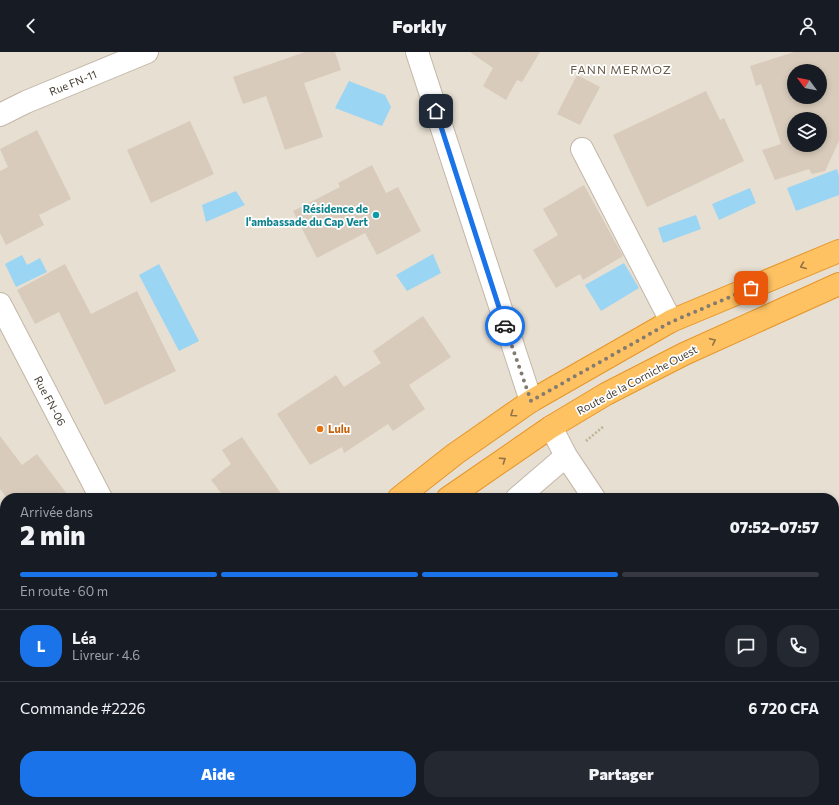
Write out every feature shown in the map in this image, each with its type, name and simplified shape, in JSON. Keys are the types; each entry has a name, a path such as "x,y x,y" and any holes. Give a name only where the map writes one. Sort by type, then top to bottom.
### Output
{"highway":[{"path":"405,493 455,454 531,401 671,322 839,251"},
{"name":"Route de la Corniche Ouest","path":"455,493 551,427 606,394 684,354 839,284"},
{"path":"472,493 482,474"}],"street":[{"name":"Rue FN-11","path":"0,115 26,102 147,52"},
{"path":"417,52 531,401"},
{"path":"582,149 671,322"},
{"name":"Rue FN-06","path":"0,304 98,493"},
{"path":"551,427 566,456 591,493"},
{"path":"523,493 566,456"}],"shaded area":[{"path":"0,52 839,52 839,493 0,493"}],"water":[{"path":"349,81 385,95 391,107 382,126 335,108"},
{"path":"837,169 839,176 839,195 796,211 787,188"},
{"path":"750,188 756,203 719,220 712,204"},
{"path":"236,191 245,205 206,222 202,205"},
{"path":"696,215 701,229 663,243 658,228"},
{"path":"433,254 441,273 407,291 396,275"},
{"path":"22,255 27,265 40,258 47,272 16,287 5,264"},
{"path":"624,263 639,288 601,311 585,285"},
{"path":"159,264 199,341 179,351 139,275"}],"building":[{"path":"305,52 335,52 341,70 304,83 323,137 285,150 266,96 243,104 233,77"},
{"path":"470,52 540,52 522,82 517,80 506,100 483,86 493,68"},
{"path":"794,52 839,52 839,141 825,171 812,174 809,169 775,180 762,150 781,144 761,84 756,86 750,66"},
{"path":"577,75 600,87 580,125 557,114"},
{"path":"706,91 720,120 724,118 744,161 647,207 613,135"},
{"path":"190,121 214,174 151,203 127,150"},
{"path":"37,130 71,199 39,215 44,225 6,245 0,233 0,171 8,167 0,149"},
{"name":"Résidence de l'ambassade du Cap Vert","path":"372,165 386,193 398,187 421,231 377,255 365,233 317,258 293,211 340,187 338,183"},
{"path":"584,185 623,256 583,280 580,274 556,288 533,250 558,235 543,209"},
{"path":"65,264 91,314 137,291 176,371 105,405 59,312 35,324 17,290"},
{"path":"423,316 451,357 409,385 425,409 393,431 388,424 344,453 342,447 310,465 277,414 336,375 344,387 381,363 373,351"},
{"path":"0,436 22,465 37,454 66,493 3,493 0,489"},
{"path":"242,437 281,493 221,493 211,480 231,464 222,450"}],"way so far":[{"path":"505,326 531,401 671,322 751,288"}],"place":[{"name":"Résidence de l'ambassade du Cap Vert","path":"376,215"},
{"name":"Lulu","path":"320,429"}],"district":[{"name":"FANN MERMOZ","path":"621,70"}],"route":[{"path":"436,111 505,326"}]}
